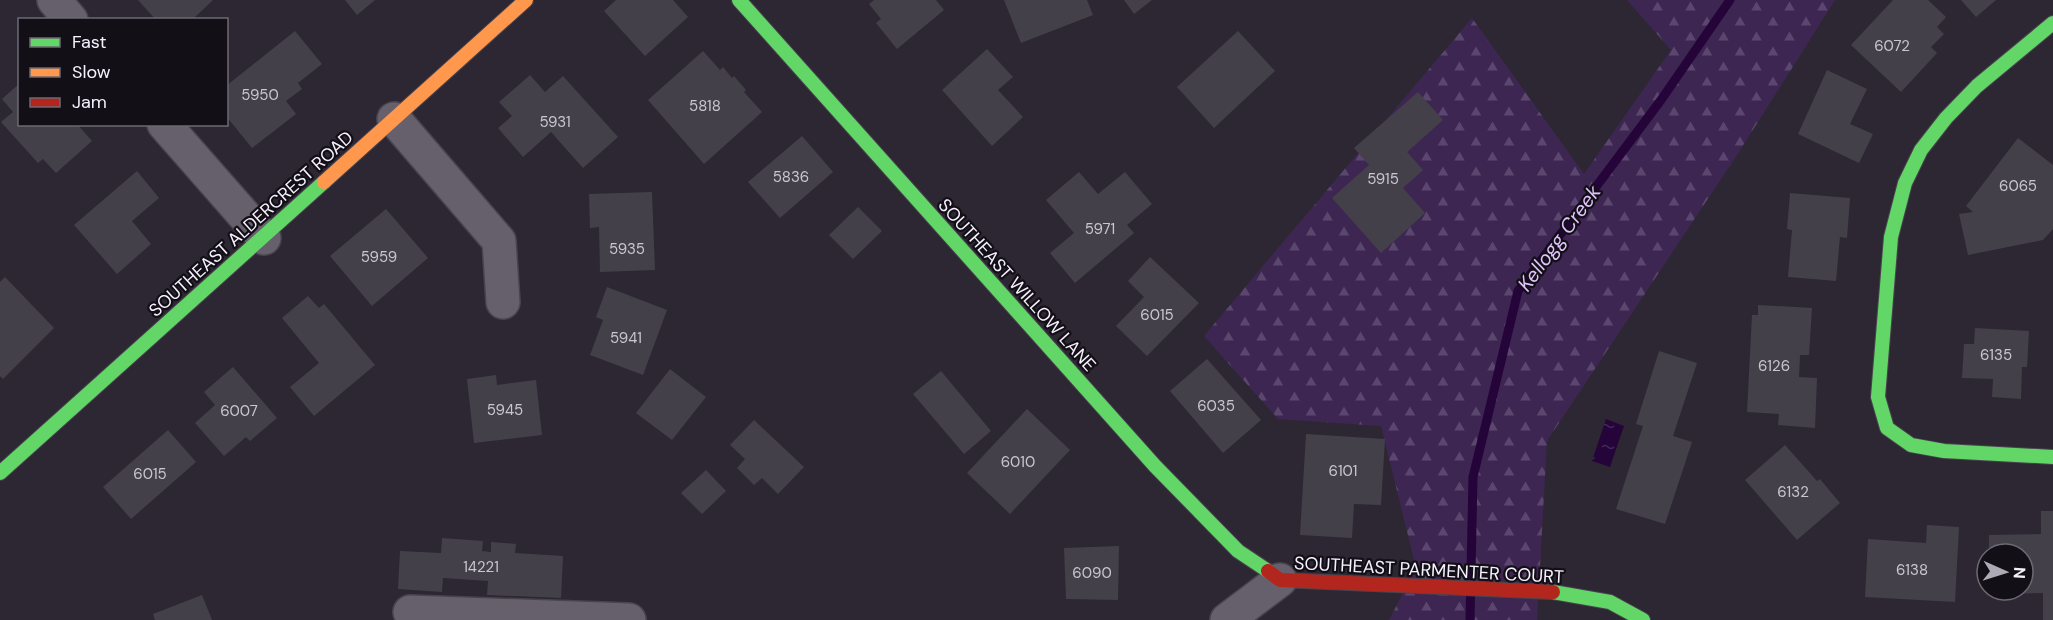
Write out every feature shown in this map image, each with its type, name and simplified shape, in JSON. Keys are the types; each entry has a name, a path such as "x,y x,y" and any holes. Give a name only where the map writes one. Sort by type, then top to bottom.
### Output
{"street":[{"path":"54,0 69,18"},
{"name":"SOUTHEAST ALDERCREST ROAD","path":"0,473 264,238 525,0"},
{"name":"SOUTHEAST WILLOW LANE","path":"739,0 1155,466 1238,551 1280,580"},
{"path":"2053,23 1977,86 1946,118 1921,150 1905,183 1891,237 1878,397 1887,428 1911,445 1944,451 2053,456"},
{"path":"394,119 499,241 503,303"},
{"path":"166,126 264,238"},
{"path":"1227,620 1280,580"},
{"name":"SOUTHEAST PARMENTER COURT","path":"1280,580 1557,592 1610,602 1643,620"},
{"path":"410,612 629,620"}],"green space":[{"path":"1627,0 1835,0 1737,155 1547,441 1537,620 1389,620 1416,568 1381,426 1278,419 1204,336 1472,18 1584,174 1671,50"}],"water":[{"path":"1606,419 1624,426 1610,467 1592,461"}],"building":[{"path":"138,0 213,0 194,18 154,18"},
{"path":"345,0 375,0 357,15"},
{"path":"616,0 673,0 688,17 645,56 604,11"},
{"path":"874,0 936,0 944,10 897,49 876,23 881,19 869,4"},
{"path":"1004,0 1087,0 1093,15 1021,43"},
{"path":"1124,0 1152,0 1134,14"},
{"path":"1893,0 1928,0 1946,17 1937,27 1944,34 1931,47 1937,53 1901,92 1851,45"},
{"path":"1961,0 1996,0 1976,17"},
{"path":"295,31 322,64 298,83 302,89 286,101 296,114 252,148 228,118 228,84"},
{"path":"1238,31 1275,71 1214,128 1177,87"},
{"path":"987,49 1013,77 998,90 1023,117 992,146 942,90"},
{"path":"703,51 720,70 723,67 732,78 734,76 746,90 744,92 762,112 704,164 648,100"},
{"path":"1827,70 1867,89 1850,124 1873,134 1859,163 1798,134"},
{"path":"530,75 545,92 563,76 618,137 583,168 551,132 523,157 498,128 512,116 499,102"},
{"path":"18,85 18,126 79,126 92,141 56,173 43,159 38,163 1,122 13,112 2,99"},
{"path":"1418,92 1443,120 1407,152 1423,170 1403,188 1425,213 1381,253 1332,198 1369,165 1354,148"},
{"path":"802,136 833,172 780,218 748,182"},
{"path":"2018,138 2053,165 2053,229 2043,240 1968,255 1959,214 1973,212 1966,206"},
{"path":"137,171 159,198 132,221 151,244 117,274 74,225"},
{"path":"1079,172 1098,194 1125,172 1152,204 1127,225 1134,233 1075,283 1050,253 1074,233 1046,200"},
{"path":"652,192 655,270 600,272 599,227 590,228 589,194"},
{"path":"1790,193 1850,198 1847,238 1840,237 1836,281 1788,277 1792,230 1787,229"},
{"path":"858,207 882,231 853,259 829,235"},
{"path":"386,209 428,258 372,306 330,256"},
{"path":"1150,257 1199,303 1147,356 1116,326 1144,297 1128,281"},
{"path":"5,277 54,328 3,379 0,376 0,282"},
{"path":"607,287 667,310 643,375 590,355 603,320 596,317"},
{"path":"308,296 319,308 324,304 375,365 314,416 290,387 319,363 282,318"},
{"path":"1758,305 1812,308 1809,355 1800,355 1799,377 1817,378 1815,428 1778,425 1779,414 1747,412 1752,315 1758,315"},
{"path":"1975,328 2029,331 2027,367 2022,367 2021,399 1992,397 1993,379 1962,378 1964,344 1974,344"},
{"path":"1659,351 1697,363 1673,436 1692,442 1665,524 1616,509 1643,426 1636,424"},
{"path":"1207,359 1261,420 1223,453 1170,391"},
{"path":"233,367 277,418 250,441 246,437 224,456 195,423 215,405 204,392"},
{"path":"670,369 706,397 672,440 636,413"},
{"path":"941,371 991,431 964,454 913,394"},
{"path":"496,375 497,385 536,380 542,435 474,443 467,379"},
{"path":"1027,409 1070,450 1010,514 967,473"},
{"path":"754,420 804,467 778,494 762,478 754,485 737,468 745,459 730,445"},
{"path":"168,430 196,462 131,519 103,487"},
{"path":"1306,434 1385,439 1381,505 1354,504 1352,538 1300,535"},
{"path":"1785,445 1817,481 1820,479 1840,503 1797,540 1745,480"},
{"path":"706,470 726,491 702,514 681,493"},
{"path":"2041,511 2053,511 2053,620 2043,620 2043,593 2035,593 2035,542 1989,542 1989,535 2041,534"},
{"path":"1927,525 1959,527 1955,602 1865,597 1868,539 1926,543"},
{"path":"442,538 483,541 482,551 491,552 491,542 516,544 515,553 563,556 561,598 487,595 488,581 443,578 442,592 398,589 400,551 441,553"},
{"path":"1119,546 1118,600 1066,599 1064,548"},
{"path":"202,595 212,620 155,620 153,614"}],"waterway":[{"name":"Kellogg Creek","path":"1470,620 1473,477 1518,291 1661,100 1730,0"}],"traffic: fast":[{"path":"739,0 1155,466 1238,551 1268,571"},
{"path":"2053,23 1977,86 1946,118 1921,150 1905,183 1891,237 1878,397 1887,428 1911,445 1944,451 2053,457"},
{"path":"0,473 324,182"},
{"path":"1553,592 1610,602 1643,620"}],"traffic: slow":[{"path":"324,182 526,0"}],"traffic: jam":[{"path":"1268,571 1280,580 1553,592"}]}
